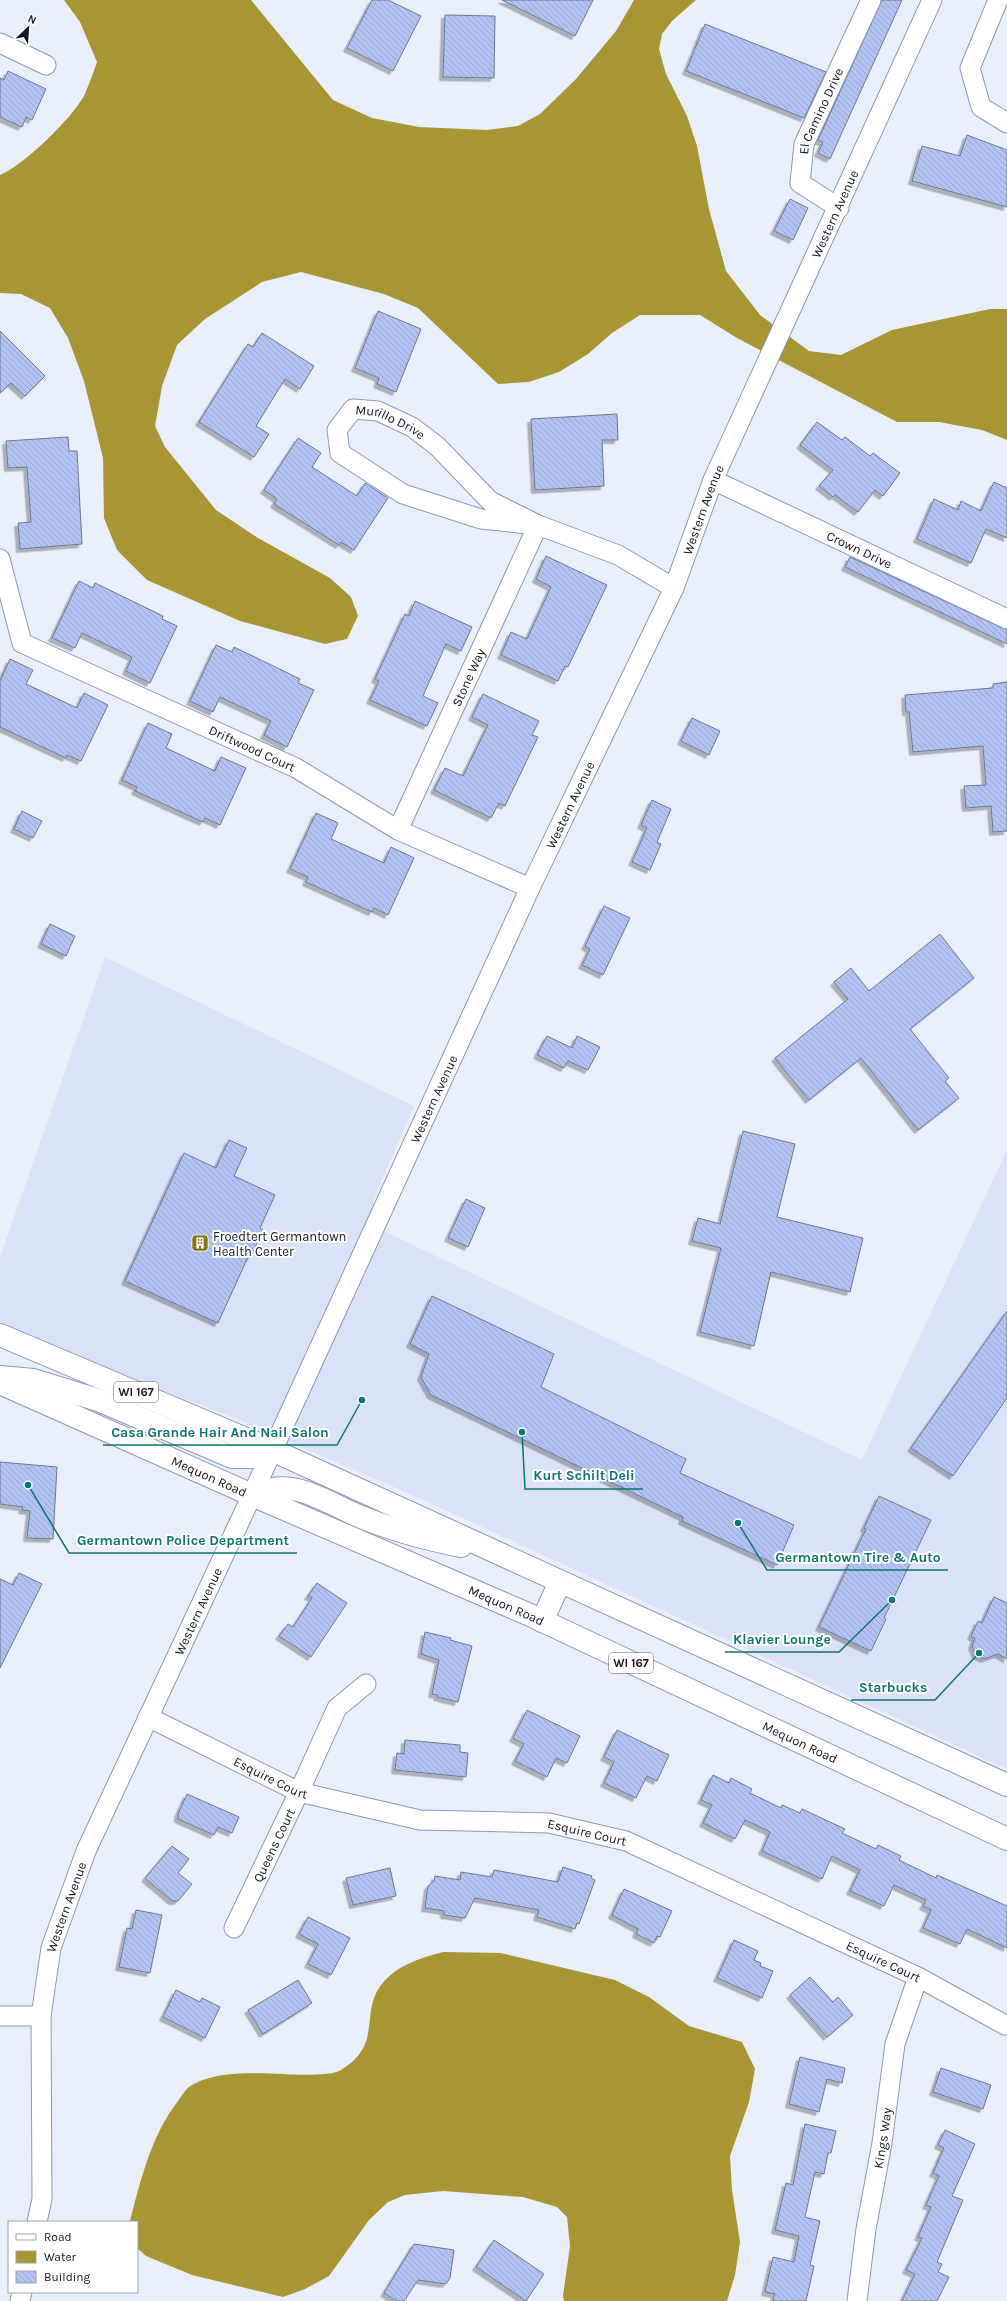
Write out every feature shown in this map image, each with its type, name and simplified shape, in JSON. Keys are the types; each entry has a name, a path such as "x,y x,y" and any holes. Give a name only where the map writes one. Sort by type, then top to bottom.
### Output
{"main road":[{"name":"WI 167","path":"0,1335 272,1450 1007,1786"},
{"path":"0,1377 33,1380 98,1400 232,1457 255,1457 272,1450"},
{"name":"Mequon Road","path":"0,1383 252,1495 542,1621 1007,1838"},
{"path":"252,1495 265,1490 279,1488 308,1492 361,1516 427,1540 491,1551"},
{"path":"542,1621 560,1582"},
{"path":"959,1815 1007,1826"}],"street":[{"name":"El Camino Drive","path":"839,208 800,184 804,144 871,0"},
{"name":"Western Avenue","path":"37,2221 42,2199 42,2016 51,1948 86,1851 252,1495 530,888 674,588 712,480 839,208 932,0"},
{"path":"998,0 970,68 981,107 1007,123"},
{"path":"0,43 46,65"},
{"name":"Murillo Drive","path":"538,525 481,519 403,494 340,453 337,430 352,409 378,411 412,427 437,446 490,501 538,525 618,555 674,588"},
{"name":"Crown Drive","path":"712,480 1007,619"},
{"name":"Stone Way","path":"398,830 538,525"},
{"name":"Driftwood Court","path":"0,559 4,585 22,643 296,768 398,830 530,888"},
{"name":"Queens Court","path":"234,1928 299,1792 337,1708 366,1684"},
{"name":"Esquire Court","path":"148,1717 299,1792 420,1820 549,1823 626,1841 918,1977 1005,2025"},
{"name":"Kings Way","path":"856,2301 866,2229 882,2143 894,2044 918,1977"},
{"path":"0,2016 42,2016"}],"shaded area":[{"path":"105,957 414,1106 374,1198 372,1210 367,1223 862,1460 1007,1150 1007,1769 419,1498 230,1416 100,1367 0,1325 0,1257"}],"water":[{"path":"64,0 251,0 333,100 372,118 419,127 487,130 518,126 540,114 576,79 616,31 634,0 696,0 672,21 662,34 659,49 666,74 687,116 697,146 709,209 726,271 760,315 809,351 841,355 892,330 990,309 1007,309 1007,440 982,430 939,422 897,422 737,338 700,315 640,315 612,333 588,354 559,372 529,382 498,384 418,308 384,294 301,272 262,282 205,319 177,345 162,386 155,426 165,447 216,510 258,538 330,578 351,597 358,616 347,639 325,644 240,621 147,580 117,550 104,518 103,458 84,381 68,338 50,308 21,294 0,293 0,175 10,170 34,152 69,117 84,96 97,62 80,22"},
{"path":"443,1952 501,1953 615,1980 649,1997 689,2026 742,2042 755,2069 749,2102 730,2156 732,2190 740,2242 735,2275 727,2301 564,2301 563,2296 570,2246 567,2217 557,2207 523,2197 443,2191 405,2195 388,2202 369,2220 329,2276 305,2289 283,2297 192,2275 146,2256 138,2249 138,2221 130,2221 143,2174 154,2143 161,2129 169,2114 188,2088 199,2082 222,2075 248,2073 314,2075 337,2072 341,2070 354,2060 362,2050 367,2039 375,1995 382,1984 388,1977 402,1967"}],"building":[{"path":"372,0 388,0 421,16 393,71 347,48"},
{"path":"502,0 593,0 575,36"},
{"path":"882,0 902,0 830,159 818,153 823,142 818,140"},
{"path":"445,15 495,16 494,78 443,77"},
{"path":"705,24 826,72 804,118 686,71"},
{"path":"8,71 46,89 32,120 26,117 22,127 0,117 0,78 4,80"},
{"path":"967,135 1007,150 1007,207 912,181 922,146 960,156"},
{"path":"790,199 808,208 793,240 774,231"},
{"path":"378,311 421,329 396,392 377,384 379,378 355,368"},
{"path":"0,331 45,376 25,396 11,383 0,393"},
{"path":"262,333 314,366 300,389 285,379 256,426 269,434 254,457 199,422 248,344 253,347"},
{"path":"617,414 618,440 602,440 604,486 535,490 531,419"},
{"path":"817,422 842,440 845,437 870,456 873,453 900,473 883,496 875,490 858,512 835,495 833,497 819,486 833,470 800,445"},
{"path":"68,437 69,451 77,451 82,544 20,549 18,523 31,522 27,467 8,468 6,441"},
{"path":"298,438 321,453 312,467 357,496 365,483 388,498 354,550 341,542 339,545 274,504 277,499 264,490"},
{"path":"994,482 1007,488 1007,538 986,529 971,563 917,539 934,499 958,510 961,501 981,511"},
{"path":"546,556 607,585 568,667 565,666 558,681 501,655 511,632 527,639 551,587 536,579"},
{"path":"850,557 1007,630 1007,644 845,567"},
{"path":"79,581 93,588 95,583 163,616 162,619 177,626 150,683 126,671 132,657 82,633 75,648 52,638"},
{"path":"415,601 472,627 461,651 446,644 423,696 438,703 427,726 370,700 379,681 375,679 405,614 409,616"},
{"path":"216,645 232,652 234,647 300,679 298,683 314,690 287,747 264,735 271,721 220,697 213,712 190,701"},
{"path":"10,659 33,670 26,684 77,708 84,693 108,705 81,761 67,755 66,758 0,727 0,681"},
{"path":"1007,682 1007,831 993,832 991,806 966,808 964,786 986,785 983,746 913,752 909,712 906,712 905,695 993,688 993,684"},
{"path":"483,694 539,721 532,735 538,737 505,806 499,803 491,818 434,790 445,768 463,776 488,725 472,717"},
{"path":"692,718 720,731 709,755 681,741"},
{"path":"148,723 172,734 166,748 215,771 221,757 246,768 220,825 205,818 203,822 135,791 137,787 122,780"},
{"path":"652,800 671,809 657,842 661,844 650,870 632,862 647,828 641,825"},
{"path":"22,811 42,821 33,838 14,829"},
{"path":"316,813 338,823 331,839 384,863 391,847 414,858 388,915 374,908 372,912 306,882 308,877 290,869"},
{"path":"604,906 630,918 603,975 582,965 590,949 585,946"},
{"path":"50,924 75,936 66,956 41,944"},
{"path":"940,934 974,978 910,1029 949,1078 945,1081 959,1098 918,1130 861,1058 809,1100 775,1058 848,999 834,982 851,968 869,991"},
{"path":"547,1036 572,1048 577,1036 600,1047 588,1070 568,1061 564,1068 537,1055"},
{"path":"743,1131 795,1144 777,1217 863,1238 850,1292 771,1272 754,1346 700,1332 721,1248 692,1241 698,1218 720,1224"},
{"name":"Froedtert Germantown Health Center","path":"229,1140 247,1148 234,1176 275,1195 260,1228 263,1230 250,1258 248,1257 218,1323 125,1281 184,1153 216,1168"},
{"path":"466,1199 485,1208 468,1247 448,1238"},
{"path":"432,1296 554,1354 541,1387 686,1459 680,1473 794,1525 777,1565 682,1521 683,1517 431,1395 421,1377 429,1354 410,1344"},
{"path":"1007,1311 1007,1398 953,1476 911,1448"},
{"path":"0,1462 57,1467 53,1539 27,1538 30,1511 22,1510 23,1507 0,1504"},
{"path":"879,1496 931,1520 884,1618 886,1619 871,1651 819,1627 866,1529 864,1528"},
{"path":"19,1573 42,1584 0,1668 0,1579 13,1585"},
{"path":"317,1583 347,1603 311,1657 279,1636 288,1624 293,1627 312,1598 308,1596"},
{"path":"994,1597 1007,1603 1007,1659 998,1654 984,1659 976,1655 972,1646 975,1638 971,1636 978,1621 982,1623"},
{"path":"425,1632 451,1638 450,1640 472,1646 458,1702 437,1697 438,1695 432,1694 439,1660 421,1654"},
{"path":"527,1710 580,1736 567,1763 556,1758 547,1777 515,1761 524,1744 513,1738"},
{"path":"617,1730 669,1755 657,1781 647,1776 636,1798 604,1783 614,1762 604,1757"},
{"path":"405,1740 460,1745 460,1752 468,1753 466,1777 395,1770 397,1753 404,1754"},
{"path":"713,1775 729,1783 731,1778 752,1789 750,1793 781,1808 782,1805 800,1813 802,1809 845,1829 842,1833 876,1849 878,1845 901,1856 899,1860 936,1878 937,1875 1007,1906 1007,1948 967,1929 960,1944 923,1928 931,1910 923,1906 926,1900 894,1885 884,1906 850,1891 860,1870 832,1856 822,1879 762,1851 770,1832 745,1820 735,1839 703,1823 712,1805 701,1800"},
{"path":"187,1794 239,1817 232,1833 218,1827 214,1835 178,1819 178,1814"},
{"path":"172,1846 189,1859 178,1873 192,1884 178,1901 172,1901 145,1878"},
{"path":"563,1867 592,1876 591,1878 595,1880 579,1924 577,1923 575,1929 537,1917 539,1910 475,1898 465,1918 444,1915 444,1911 425,1908 428,1886 434,1881 435,1876 460,1880 461,1872 492,1877 494,1870 558,1882"},
{"path":"390,1868 396,1896 353,1905 346,1878"},
{"path":"624,1889 672,1911 660,1937 657,1936 654,1943 636,1934 638,1929 612,1915"},
{"path":"136,1910 162,1915 150,1973 119,1967 127,1928 132,1929"},
{"path":"308,1917 350,1938 331,1975 308,1964 318,1944 299,1934"},
{"path":"734,1940 758,1951 754,1960 761,1963 760,1966 773,1971 762,1998 717,1978"},
{"path":"810,1977 833,2002 838,1997 853,2015 827,2037 790,1995"},
{"path":"298,1980 312,2003 263,2034 248,2010"},
{"path":"176,1990 200,2002 202,1998 220,2007 205,2038 163,2017"},
{"path":"800,2057 845,2068 842,2083 827,2079 819,2112 789,2104"},
{"path":"941,2068 991,2085 983,2109 933,2092"},
{"path":"805,2124 836,2131 831,2153 828,2153 824,2174 815,2172 805,2217 820,2221 810,2265 814,2266 806,2301 773,2301 775,2294 765,2292 773,2257 794,2262 799,2236 775,2230 786,2183 793,2185"},
{"path":"945,2130 975,2144 952,2196 963,2200 937,2262 942,2264 938,2272 949,2277 937,2301 902,2301 915,2274 906,2270 922,2238 918,2237 931,2207 926,2205 939,2176 933,2173 944,2148 938,2145"},
{"path":"494,2240 544,2274 526,2301 476,2267"},
{"path":"414,2244 454,2250 450,2278 446,2284 418,2280 404,2301 397,2301 384,2293"}],"place":[{"name":"Froedtert Germantown Health Center","path":"200,1243"},
{"name":"Casa Grande Hair And Nail Salon","path":"362,1400"},
{"name":"Kurt Schilt Deli","path":"522,1432"},
{"name":"Germantown Police Department","path":"28,1485"},
{"name":"Germantown Tire & Auto","path":"738,1523"},
{"name":"Klavier Lounge","path":"892,1600"},
{"name":"Starbucks","path":"979,1653"}]}
